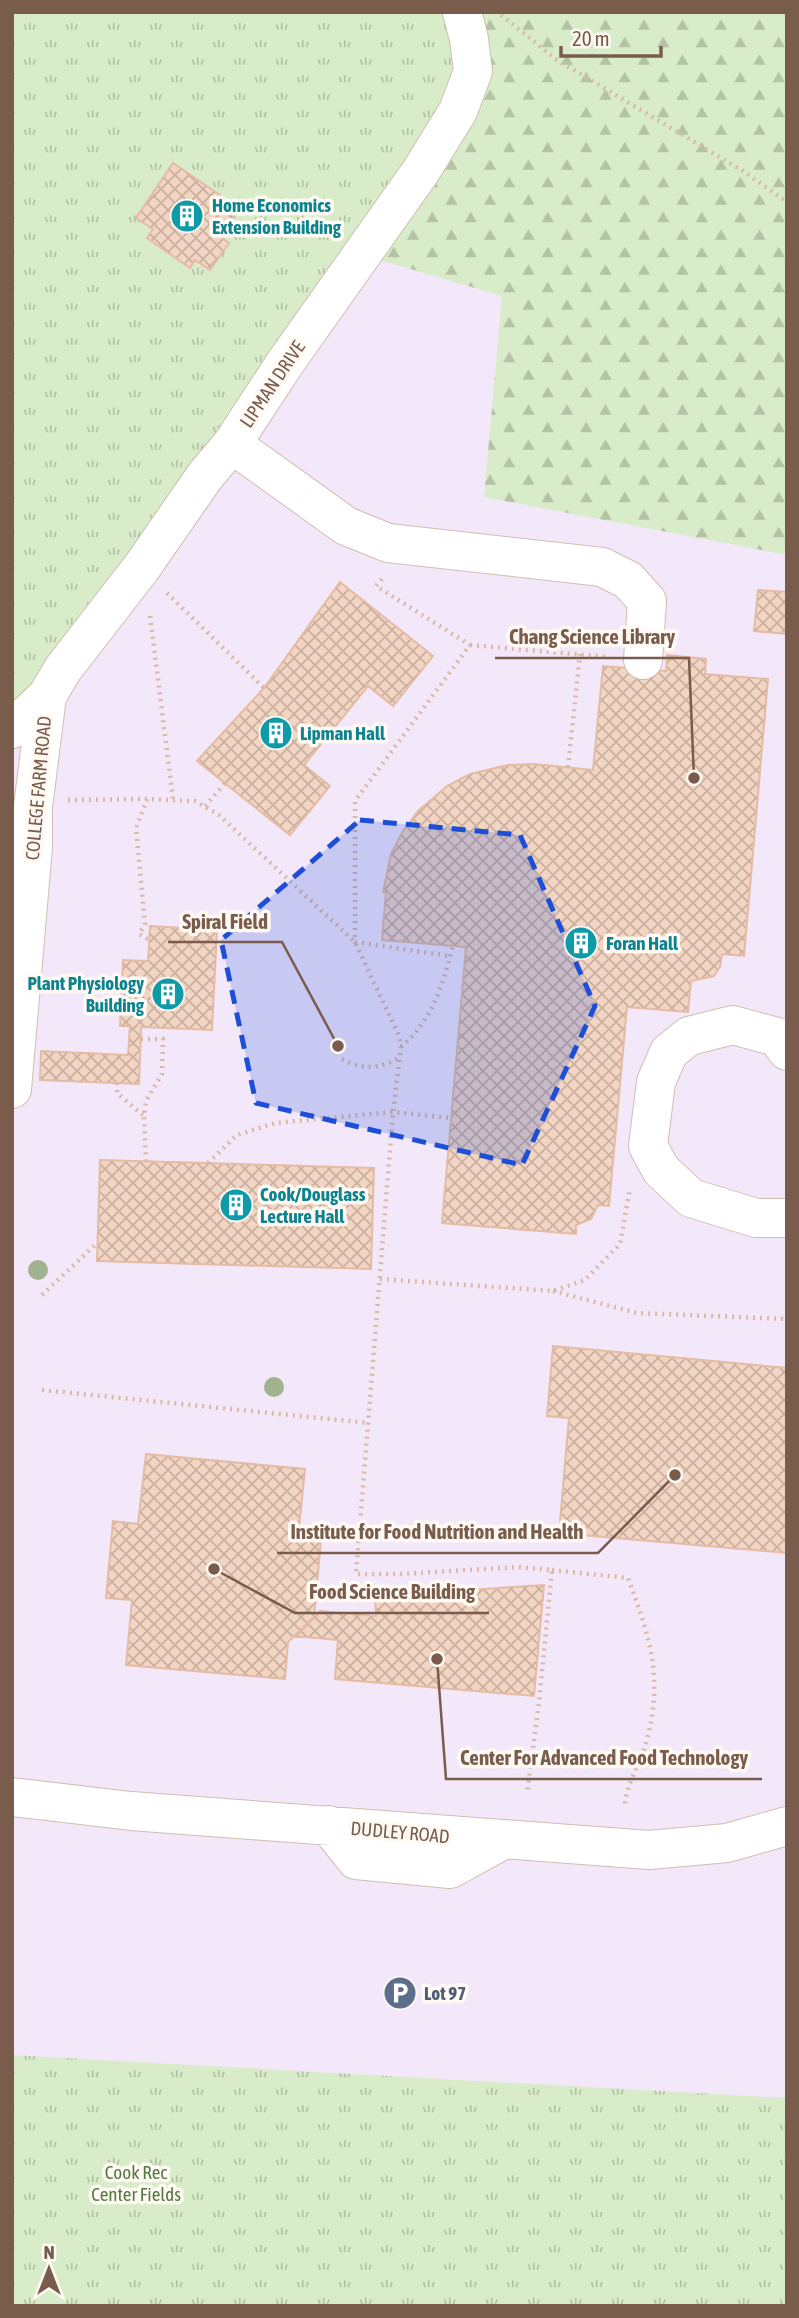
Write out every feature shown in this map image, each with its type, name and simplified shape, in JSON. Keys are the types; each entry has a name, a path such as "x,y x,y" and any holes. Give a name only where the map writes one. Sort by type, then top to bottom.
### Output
{"street":[{"name":"LIPMAN DRIVE","path":"12,729 47,696 63,669 142,567 205,476 232,443 285,363 421,171 458,111 472,71 462,12"},
{"path":"232,443 346,526 388,543 602,567 628,580 647,601 643,660"},
{"name":"COLLEGE FARM ROAD","path":"12,1089 22,834 33,807 47,696"},
{"path":"787,1051 777,1038 733,1025 689,1036 669,1052 656,1082 648,1146 661,1170 691,1198 756,1218 787,1219"},
{"name":"DUDLEY ROAD","path":"12,1797 131,1811 649,1850 727,1843 787,1826"}],"path":[{"path":"498,12 556,60 743,171 787,202"},
{"path":"388,543 386,573 376,586 470,645 643,660"},
{"path":"166,592 264,688"},
{"path":"149,608 173,799"},
{"path":"355,942 355,801 470,645"},
{"path":"568,767 580,654"},
{"path":"204,806 225,783"},
{"path":"147,799 136,828 145,924 139,934 149,940"},
{"path":"56,800 195,801 219,815 355,942 399,1036 401,1048 393,1112 356,1574 518,1567 628,1578 650,1643 655,1680 654,1715 639,1766 626,1791 625,1804"},
{"path":"355,942 450,956"},
{"path":"401,1048 418,1032 441,990 453,946"},
{"path":"141,1039 163,1039 162,1074 146,1101 146,1161"},
{"path":"342,1059 357,1067 373,1067 386,1065 400,1058"},
{"path":"117,1083 117,1093 144,1116"},
{"path":"208,1163 237,1135 275,1122 393,1112 451,1118"},
{"path":"553,1292 584,1280 620,1244 631,1184"},
{"path":"42,1295 97,1242"},
{"path":"380,1279 553,1292 637,1312 787,1319"},
{"path":"42,1390 369,1423"},
{"path":"527,1794 552,1570"}],"highlighted area":[{"path":"360,820 520,835 595,1006 522,1165 256,1103 221,940"}],"shaded area":[{"path":"12,12 787,12 787,2306 12,2306"}],"green space":[{"path":"12,12 450,12 467,103 12,732"},
{"path":"450,12 787,12 787,555 484,497 502,296 373,258"},
{"name":"Cook Rec Center Fields","path":"12,2055 787,2098 787,2306 12,2306"}],"building":[{"name":"Home Economics Extension Building","path":"173,163 223,197 220,202 237,213 221,237 229,243 210,270 195,260 190,268 147,238 153,229 136,218"},
{"name":"Lipman Hall","path":"340,582 433,656 393,706 368,686 304,765 330,786 290,835 197,761 264,688"},
{"path":"758,590 787,592 787,634 754,631"},
{"name":"Foran Hall","path":"667,655 706,659 705,674 768,679 744,956 722,954 720,967 714,976 691,981 688,1012 627,1007 609,1206 598,1205 591,1219 576,1225 576,1234 442,1223 466,947 382,940 386,892 383,892 391,854 418,811 447,786 470,774 508,765 534,764 593,770 603,666 666,671"},
{"name":"Plant Physiology Building","path":"150,926 217,930 212,1030 141,1027 139,1084 40,1080 41,1051 128,1055 130,1026 120,1026 123,960 148,961"},
{"name":"Cook/Douglass Lecture Hall","path":"100,1160 374,1168 371,1269 97,1261"},
{"path":"553,1346 787,1368 787,1553 559,1533 569,1418 547,1416"},
{"path":"146,1454 305,1469 298,1538 321,1540 314,1618 288,1642 285,1679 126,1665 132,1600 106,1598 113,1521 138,1524"},
{"path":"544,1585 534,1696 335,1679 338,1640 294,1636 320,1611 376,1616 375,1596"}],"place":[{"name":"Home Economics Extension Building","path":"187,216"},
{"name":"Lipman Hall","path":"276,733"},
{"name":"Chang Science Library","path":"694,778"},
{"name":"Foran Hall","path":"581,943"},
{"name":"Plant Physiology Building","path":"168,994"},
{"name":"Spiral Field","path":"338,1046"},
{"name":"Cook/Douglass Lecture Hall","path":"236,1205"},
{"name":"Institute for Food Nutrition and Health","path":"675,1475"},
{"name":"Food Science Building","path":"214,1569"},
{"name":"Center For Advanced Food Technology","path":"437,1659"},
{"name":"Lot 97","path":"400,1993"}]}
